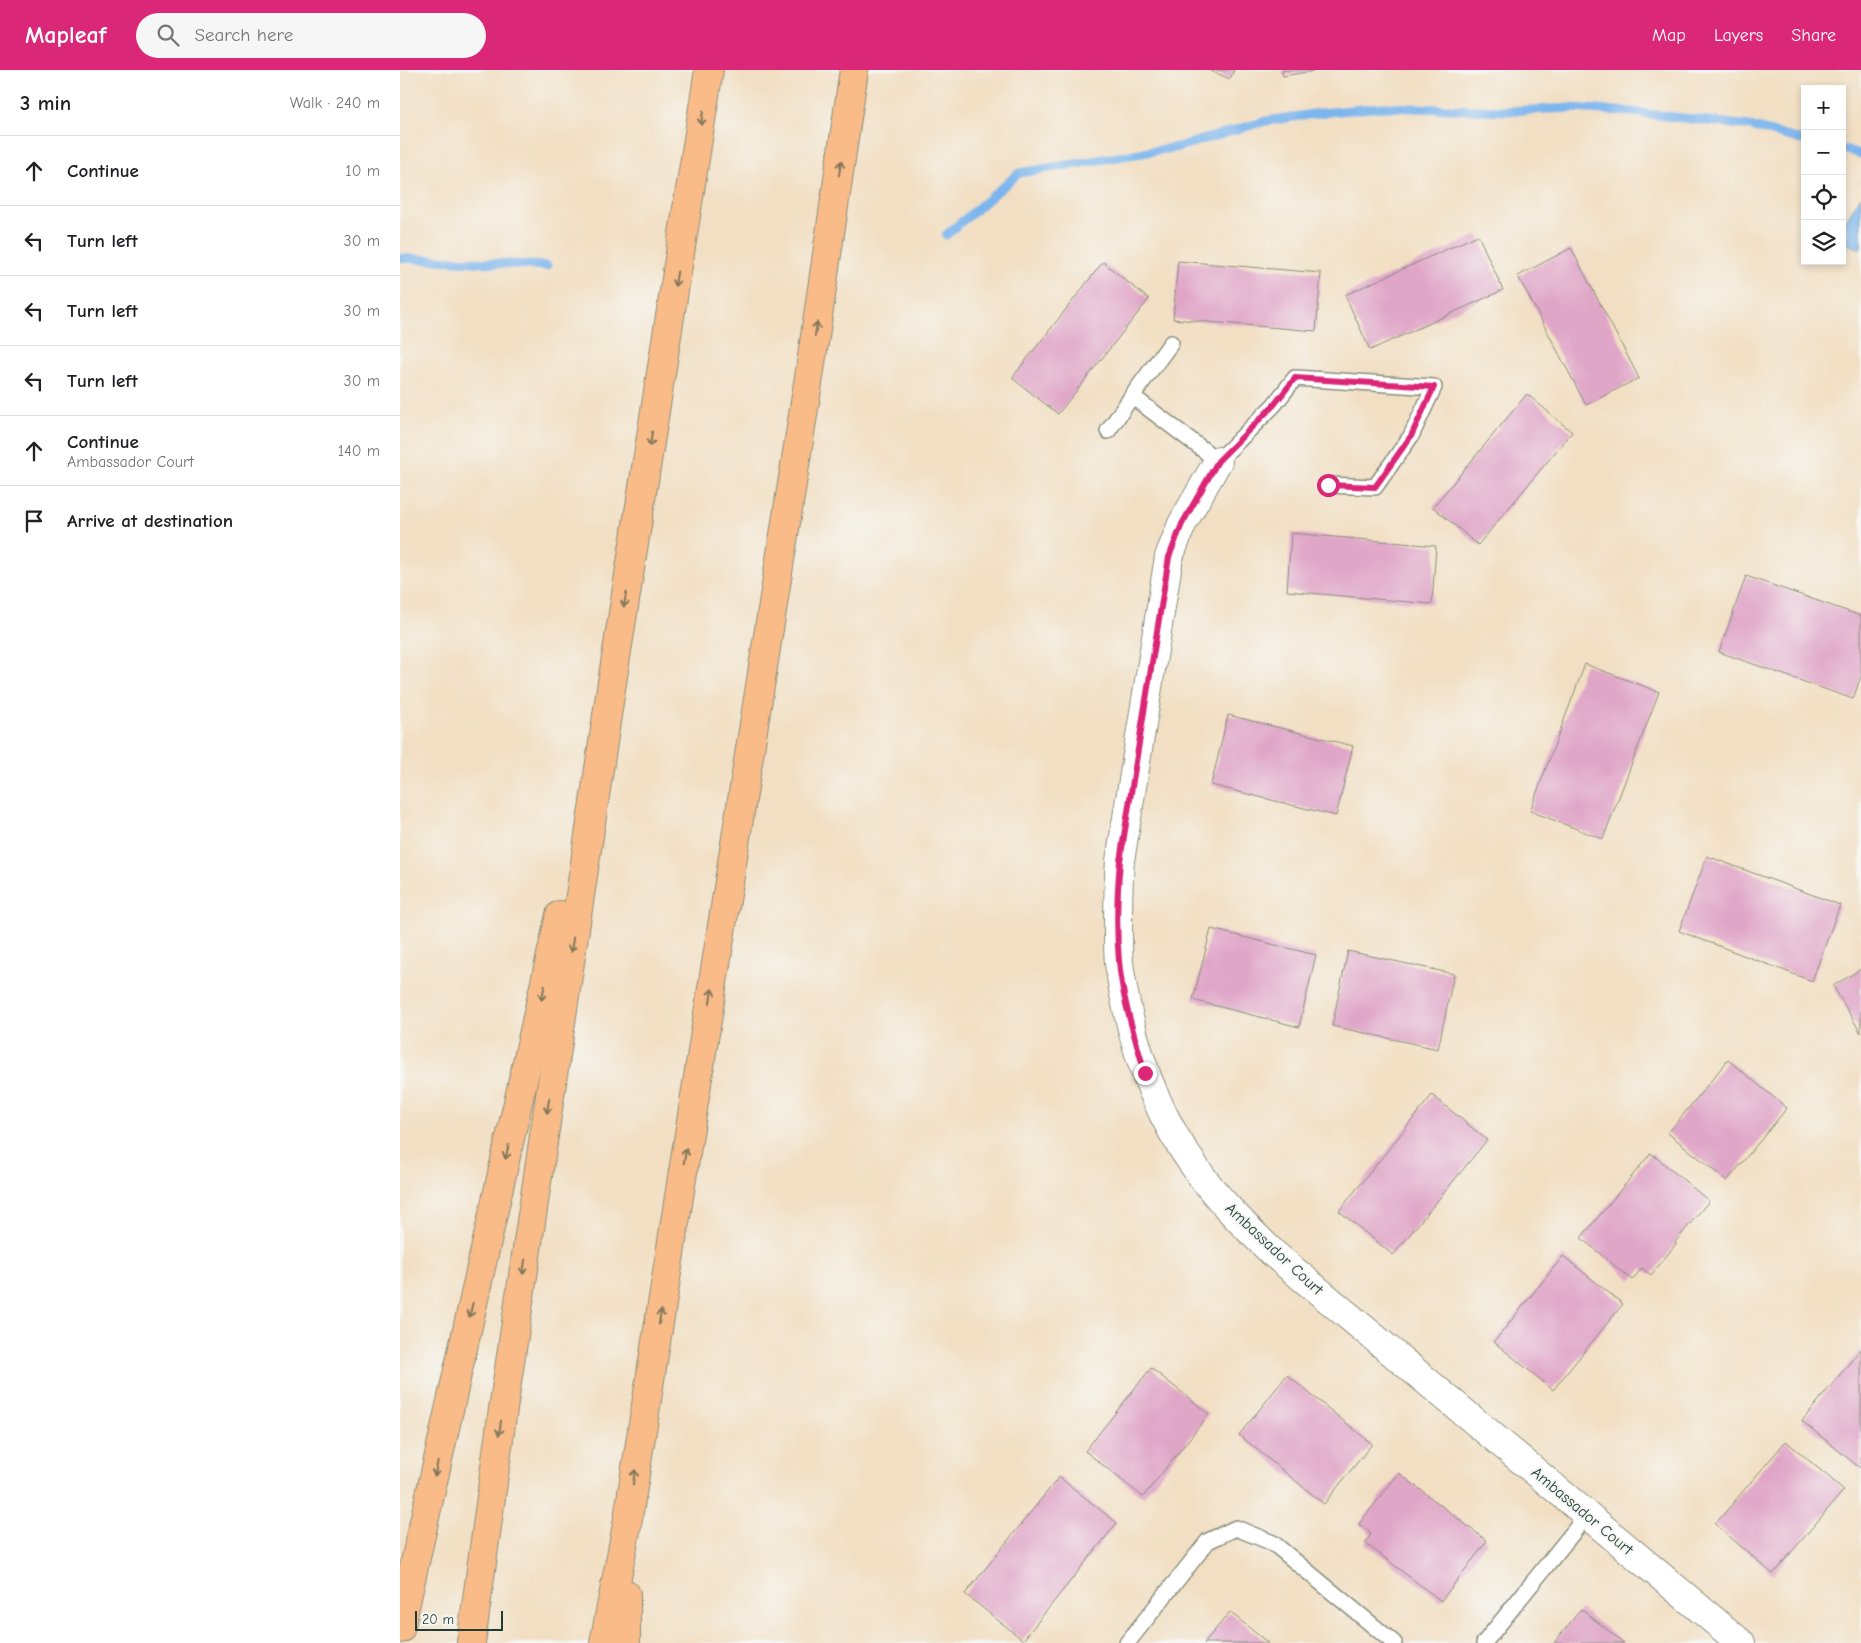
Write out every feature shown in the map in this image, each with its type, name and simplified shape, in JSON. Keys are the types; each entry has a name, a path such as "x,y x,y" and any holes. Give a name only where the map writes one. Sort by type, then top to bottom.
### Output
{"highway":[{"path":"472,1643 506,1389 611,690 709,70"},
{"path":"604,1643 626,1525 809,377 854,70"},
{"path":"400,1628 611,690"},
{"path":"626,1525 626,1643"}],"street":[{"name":"Ambassador Court","path":"1218,461 1182,524 1169,557 1120,861 1117,893 1119,962 1130,1019 1145,1073 1166,1120 1196,1170 1231,1213 1274,1254 1741,1643"}],"lane":[{"path":"1108,431 1170,343"},
{"path":"1132,396 1218,461 1274,405 1295,378 1434,387 1411,436 1375,487 1328,485"},
{"path":"1484,1643 1587,1515"},
{"path":"1127,1643 1208,1541 1236,1528 1273,1543 1394,1643"}],"water":[{"path":"1861,196 1861,249 1846,243 1846,220"}],"building":[{"path":"1209,70 1234,70 1230,79"},
{"path":"1282,70 1313,70 1313,71 1283,76"},
{"path":"1478,235 1503,290 1370,350 1345,295"},
{"path":"1571,248 1639,378 1586,405 1518,276"},
{"path":"1178,261 1321,273 1316,331 1173,319"},
{"path":"1103,262 1149,299 1058,414 1012,378"},
{"path":"1527,394 1572,432 1478,545 1433,507"},
{"path":"1291,533 1436,546 1432,604 1287,591"},
{"path":"1746,576 1861,616 1861,676 1853,699 1719,652"},
{"path":"1585,664 1659,692 1603,839 1530,811"},
{"path":"1228,715 1353,746 1336,816 1211,785"},
{"path":"1707,856 1840,905 1812,981 1679,931"},
{"path":"1211,929 1316,955 1299,1027 1193,1000"},
{"path":"1348,951 1454,974 1438,1049 1332,1026"},
{"path":"1861,969 1861,1033 1833,986"},
{"path":"1728,1060 1787,1108 1727,1181 1668,1133"},
{"path":"1432,1095 1487,1140 1393,1255 1339,1211"},
{"path":"1651,1153 1709,1201 1651,1275 1642,1268 1632,1280 1581,1238"},
{"path":"1563,1256 1623,1304 1553,1390 1494,1342"},
{"path":"1861,1349 1861,1467 1860,1468 1802,1421"},
{"path":"1151,1368 1209,1414 1143,1497 1085,1451"},
{"path":"1287,1375 1372,1444 1324,1504 1239,1435"},
{"path":"1786,1441 1844,1490 1773,1574 1715,1524"},
{"path":"1399,1473 1487,1541 1441,1601 1365,1543 1371,1534 1359,1524"},
{"path":"1059,1477 1117,1523 1023,1640 965,1594"},
{"path":"1581,1609 1624,1643 1554,1643"},
{"path":"1230,1612 1268,1643 1204,1643"}],"waterway":[{"path":"946,235 1019,173 1178,147 1266,121 1320,113 1382,107 1508,111 1571,108 1632,112 1750,126 1801,140"},
{"path":"1846,150 1861,154"},
{"path":"400,258 547,266"}],"route":[{"path":"1145,1073 1130,1019 1119,962 1117,893 1120,861 1169,557 1182,524 1218,461 1274,405 1295,378 1434,387 1411,436 1375,487 1328,485"}]}
